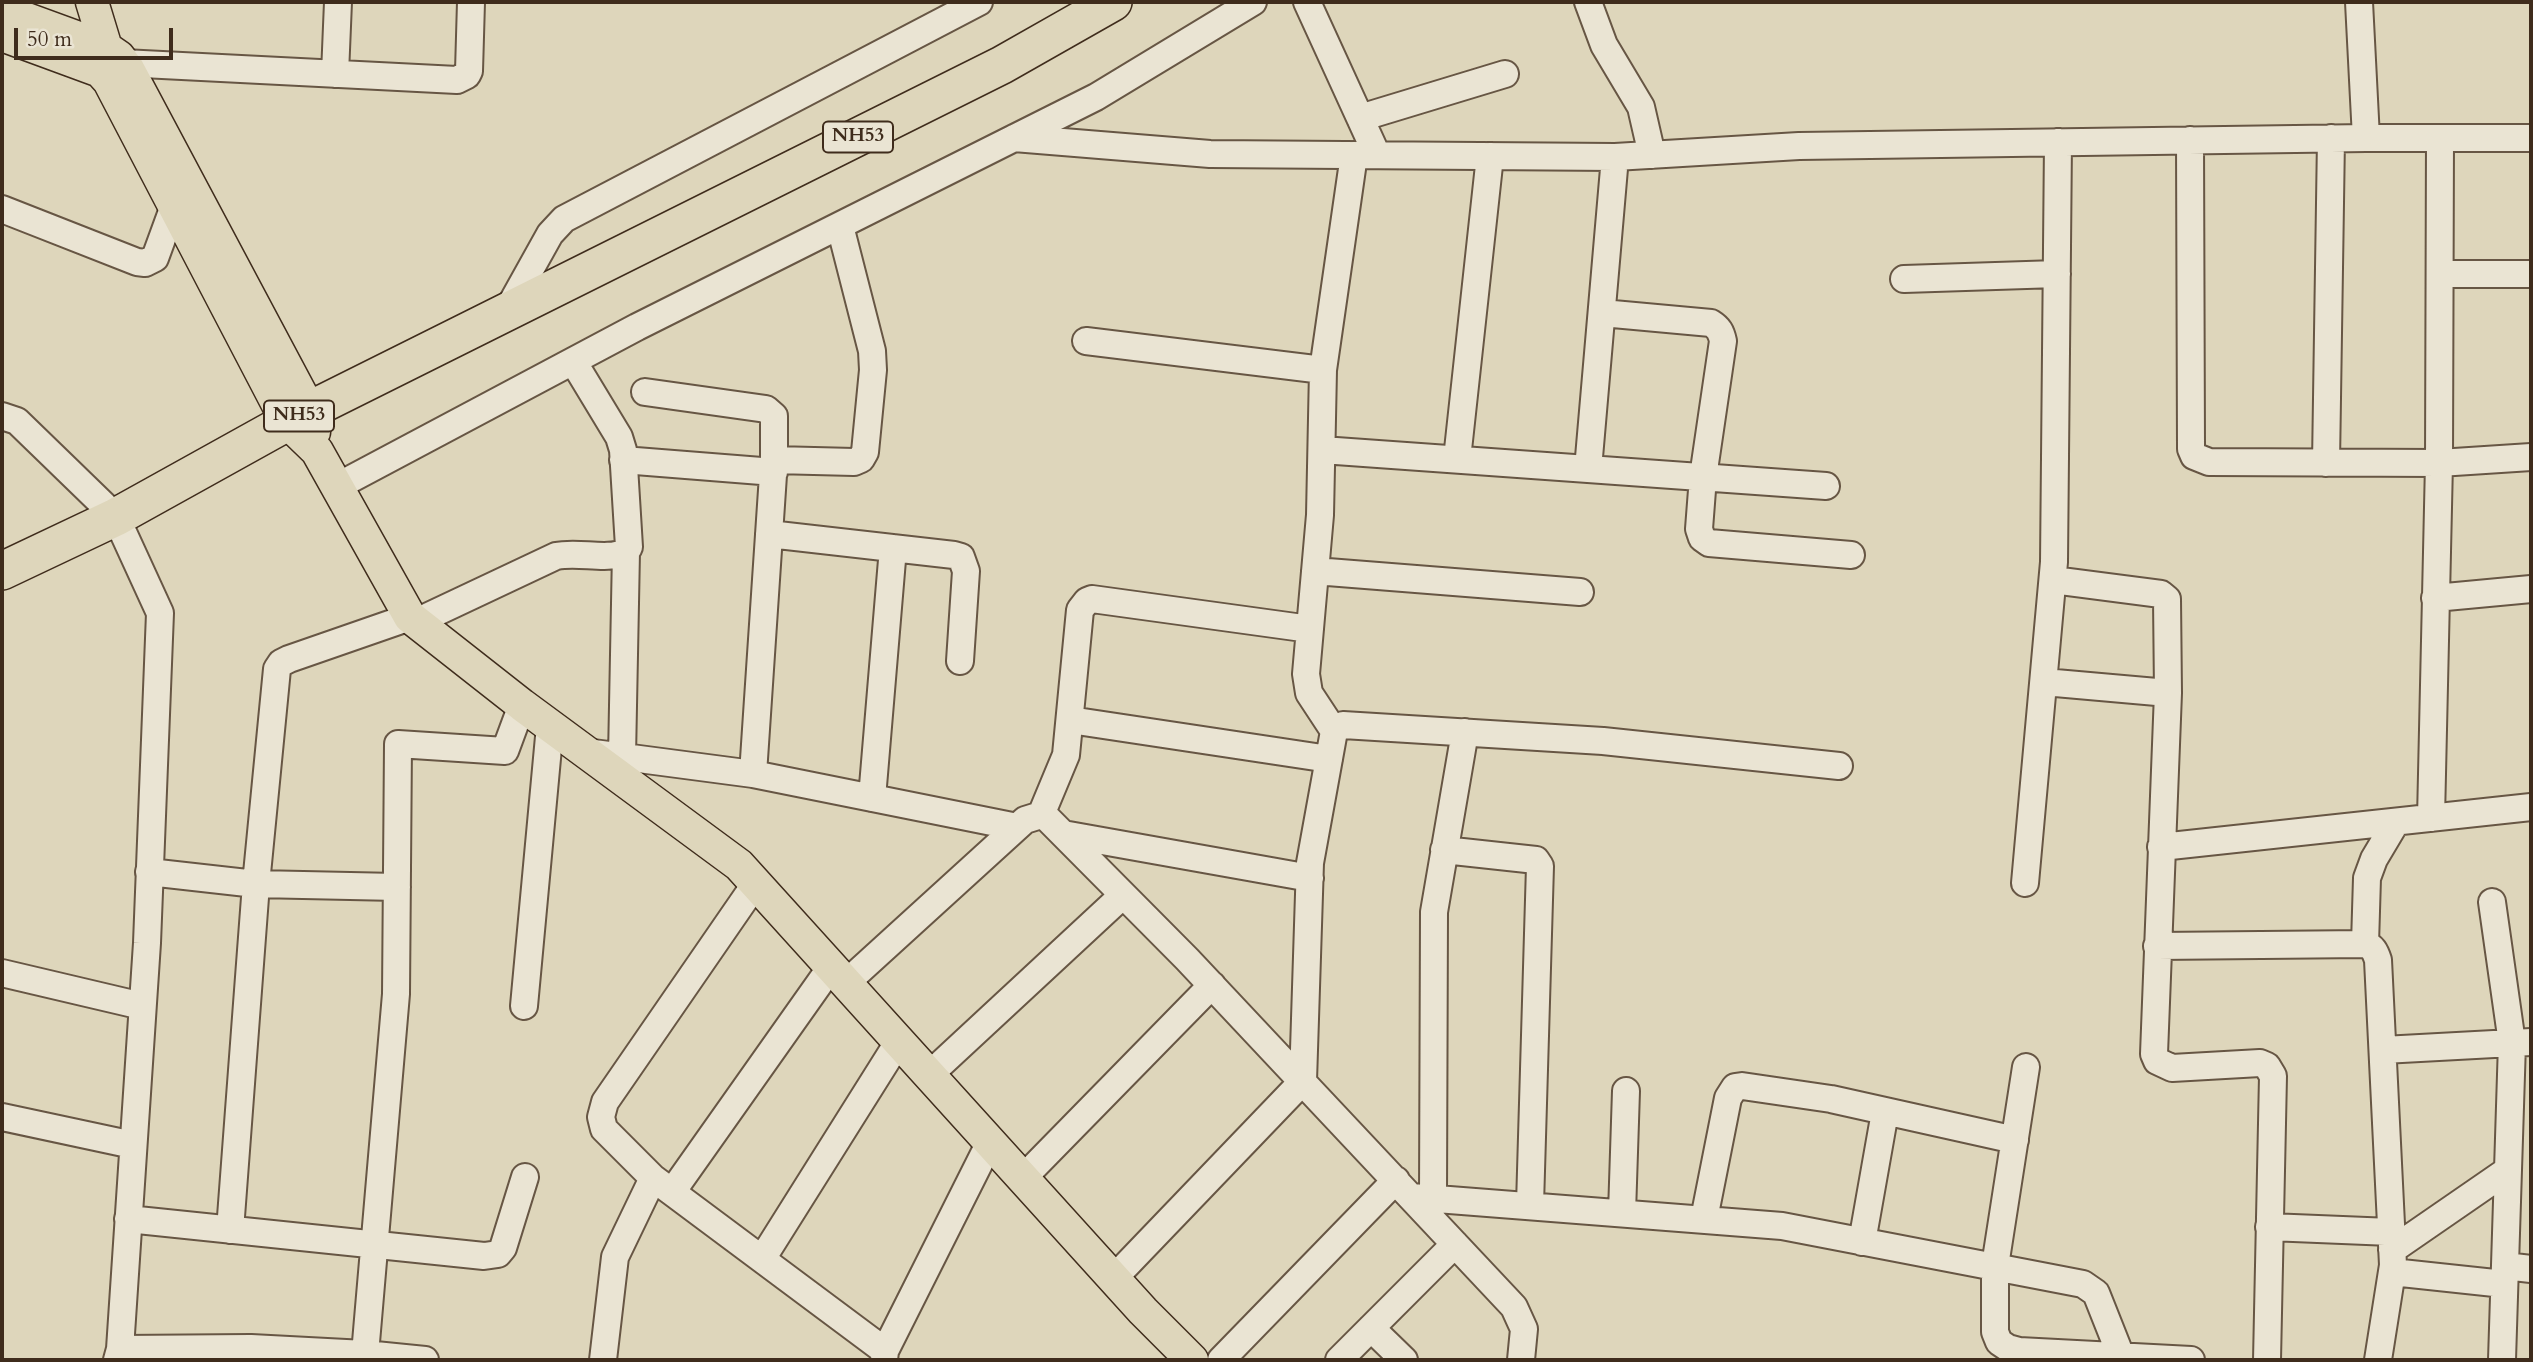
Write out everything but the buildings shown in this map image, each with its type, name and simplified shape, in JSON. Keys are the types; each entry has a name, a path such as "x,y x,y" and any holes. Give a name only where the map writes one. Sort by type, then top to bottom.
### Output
{"highway":[{"name":"NH53","path":"2,571 116,517 299,416 1002,65 1113,2"}],"main road":[{"path":"92,2 111,62 174,206 299,416"},
{"path":"2,10 111,62 336,487 413,620 522,705 739,865 1114,1278 1192,1360"},
{"path":"2,35 111,62"}],"street":[{"path":"335,74 338,2"},
{"path":"111,62 457,80 469,71 471,2"},
{"path":"506,313 550,234 564,219 979,2"},
{"path":"336,487 573,361 1105,93 1253,2"},
{"path":"1114,1278 1303,1081 1311,855 1334,731 1307,687 1306,674 1321,504 1323,370 1365,155 1360,118 1307,2"},
{"path":"1588,2 1604,45 1641,107 1652,155"},
{"path":"2360,2 2365,138"},
{"path":"1360,118 1506,74"},
{"path":"1014,138 1210,154 1615,157 1799,146 2331,138 2531,138"},
{"path":"2326,463 2331,138"},
{"path":"2431,818 2439,463 2440,138"},
{"path":"2190,140 2191,449 2194,456 2209,463 2439,463 2531,457"},
{"path":"2025,883 2053,580 2058,142"},
{"path":"1457,459 1490,156"},
{"path":"1588,469 1615,157"},
{"path":"2,209 145,263 155,258 174,206"},
{"path":"623,460 774,466 854,462 861,459 865,452 873,360 840,226"},
{"path":"1904,279 2057,274"},
{"path":"2440,274 2531,274"},
{"path":"1602,313 1711,323 1718,327 1723,341 1703,477 1699,529 1702,538 1709,543 1851,555"},
{"path":"1086,341 1323,370"},
{"path":"573,361 619,437 623,460 629,547 626,552 622,757"},
{"path":"645,391 771,412 775,421 753,774"},
{"path":"2,416 17,421 116,517 160,613 142,1006 118,1355 251,1348 425,1360"},
{"path":"1322,450 1826,486"},
{"path":"769,534 961,557 966,571 960,661"},
{"path":"872,798 893,548"},
{"path":"230,1230 256,884 277,669 289,659 413,620 556,556 619,555 626,552"},
{"path":"1315,571 1580,593"},
{"path":"2053,580 2161,594 2167,599 2168,693 2154,1054 2157,1061 2172,1068 2260,1063 2271,1070 2267,1360"},
{"path":"2435,598 2531,589"},
{"path":"603,1360 615,1257 662,1185 839,975 1017,827 1026,820 1041,815 1066,755 1080,610 1087,601 1093,599 1310,629"},
{"path":"2044,682 2168,693"},
{"path":"350,1356 374,1245 396,994 398,744 505,751 522,705"},
{"path":"1070,720 1329,759"},
{"path":"1334,731 1343,725 1604,741 1839,766"},
{"path":"524,1006 550,726"},
{"path":"1221,1360 1413,1191 1435,900 1465,732"},
{"path":"586,752 753,774 1017,827"},
{"path":"2161,847 2531,807"},
{"path":"1041,815 1063,834 1413,1191 1455,1244 1519,1314 1524,1329 1521,1360"},
{"path":"2365,944 2367,878 2374,859 2396,821"},
{"path":"1063,834 1310,878"},
{"path":"1444,850 1536,860 1540,866 1530,1205"},
{"path":"149,872 256,884 397,887"},
{"path":"756,883 605,1101 601,1117 604,1129 662,1185 762,1259 884,1356 990,1142"},
{"path":"929,1075 1123,895"},
{"path":"2492,902 2522,1042 2514,1273 2502,1360"},
{"path":"2157,946 2365,944 2372,947 2378,960 2392,1251 2378,1360"},
{"path":"2,974 142,1006"},
{"path":"1023,1178 1212,985"},
{"path":"762,1259 899,1041"},
{"path":"2383,1050 2522,1042"},
{"path":"2026,1067 2004,1138 1989,1266 1995,1332 1999,1342 2032,1356 2121,1356 2191,1360"},
{"path":"1704,1219 1728,1098 1735,1087 1831,1099 2004,1138"},
{"path":"1622,1213 1626,1091"},
{"path":"1862,1242 1885,1112"},
{"path":"2,1117 133,1145"},
{"path":"2392,1251 2516,1163"},
{"path":"128,1220 484,1256 498,1254 503,1248 525,1177"},
{"path":"1413,1191 1530,1205 1782,1226 2083,1284 2090,1287 2099,1300 2121,1356"},
{"path":"2270,1227 2514,1273"},
{"path":"1339,1360 1455,1244"},
{"path":"1371,1328 1404,1360"}]}
